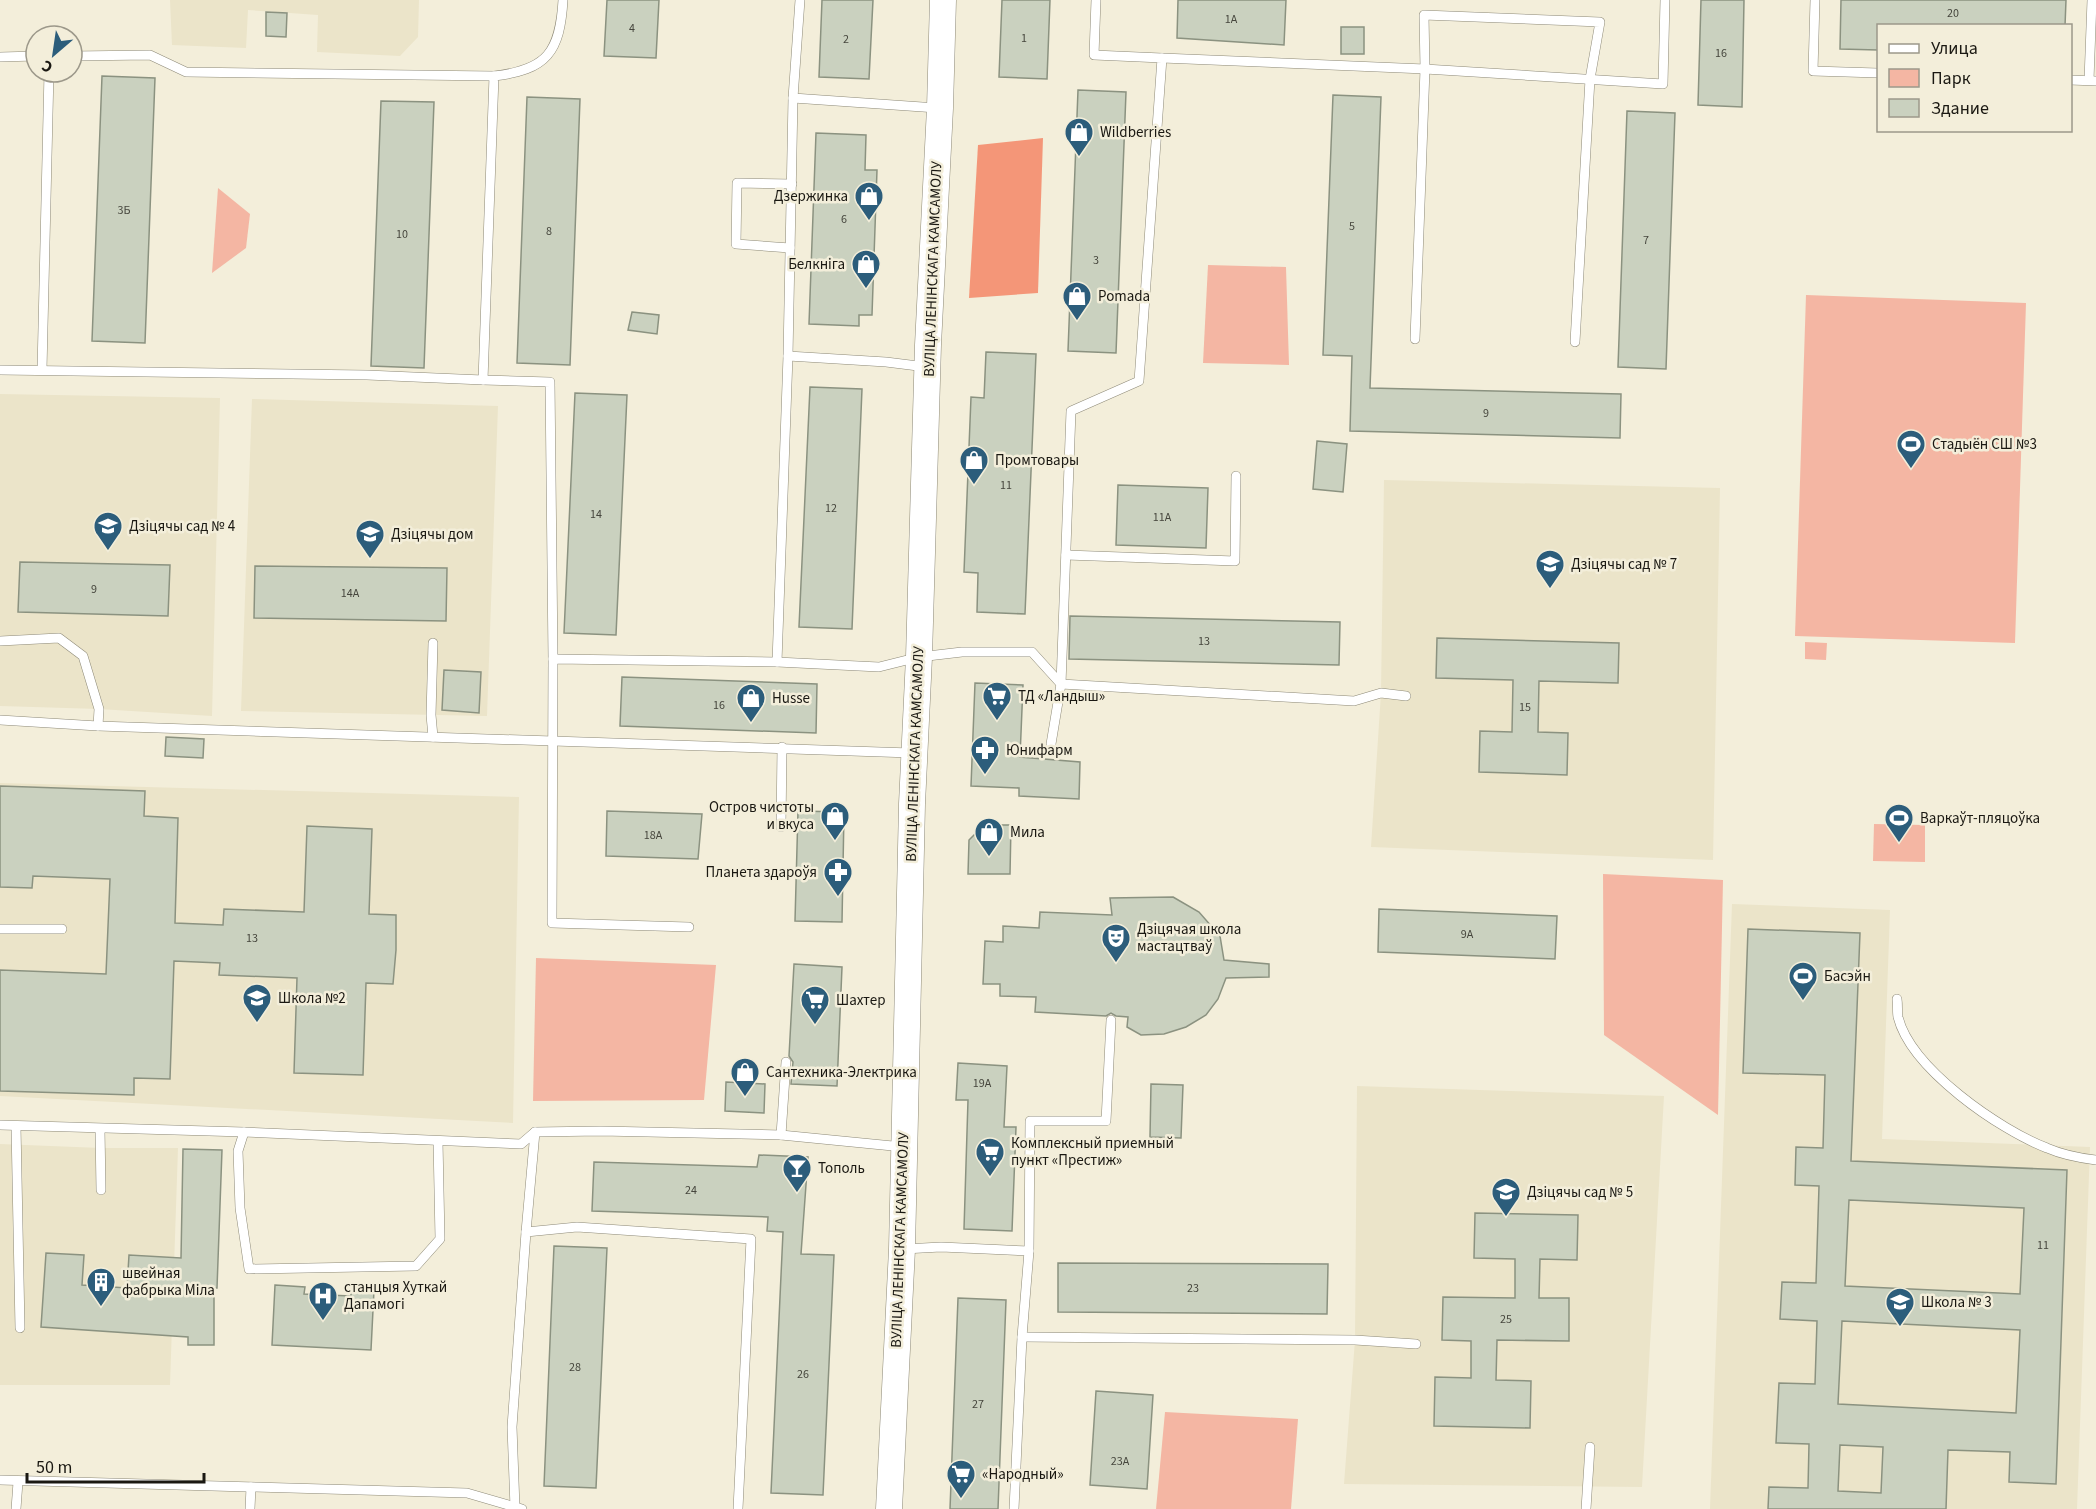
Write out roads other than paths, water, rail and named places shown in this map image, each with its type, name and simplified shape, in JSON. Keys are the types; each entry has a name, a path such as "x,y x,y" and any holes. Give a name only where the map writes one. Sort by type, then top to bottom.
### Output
{"main road":[{"name":"ВУЛІЦА ЛЕНІНСКАГА КАМСАМОЛУ","path":"889,1509 902,1249 914,753 920,657 928,368 943,0"}],"lane":[{"path":"84,56 150,55 186,72 512,74 534,66 547,56 556,43 562,24 563,0"},
{"path":"777,662 788,356 793,98 800,0"},
{"path":"1096,0 1094,55 1425,69 1663,84 1665,0"},
{"path":"1815,0 1813,71 1877,73"},
{"path":"2072,80 2092,81 2092,0"},
{"path":"1415,339 1425,69 1424,15 1599,22 1590,79 1575,342"},
{"path":"0,57 24,56"},
{"path":"1051,744 1061,684 1071,411 1139,381 1162,58"},
{"path":"483,380 494,75"},
{"path":"42,370 49,84"},
{"path":"793,98 940,108"},
{"path":"790,248 736,244 737,183 792,184"},
{"path":"788,356 886,362 928,368"},
{"path":"0,370 367,375 550,382 553,659 552,924 689,927"},
{"path":"1066,555 1234,561 1236,476"},
{"path":"0,641 59,638 83,656 99,709 98,726"},
{"path":"433,643 431,715 433,737"},
{"path":"553,659 777,662 879,666 920,657 962,652 1032,652 1061,684 1354,701 1381,693 1406,696"},
{"path":"0,720 98,726 914,753"},
{"path":"781,827 782,747"},
{"path":"0,929 62,929"},
{"path":"1897,999 1898,1017 1911,1046 1958,1094 2002,1125 2045,1148 2070,1157 2096,1160"},
{"path":"1014,1509 1022,1336 1029,1251 1030,1121 1106,1121 1112,1020"},
{"path":"781,1135 786,1062"},
{"path":"0,1125 244,1132 521,1144 535,1132 601,1131 781,1135 903,1147"},
{"path":"16,1126 20,1328"},
{"path":"100,1129 100,1190"},
{"path":"244,1132 238,1151 240,1197 249,1269 416,1266 440,1239 438,1141"},
{"path":"0,1480 467,1493 518,1508 512,1427 535,1132"},
{"path":"526,1232 577,1227 751,1239 738,1509"},
{"path":"902,1249 940,1247 1029,1251"},
{"path":"1022,1336 1355,1340 1416,1344"},
{"path":"1586,1509 1590,1447"},
{"path":"16,1509 18,1482"},
{"path":"250,1487 250,1509"}],"place":[{"name":"Wildberries","path":"1079,158"},
{"name":"Дзержинка","path":"869,222"},
{"name":"Белкніга","path":"866,290"},
{"name":"Pomada","path":"1077,322"},
{"name":"Стадыён СШ №3","path":"1911,470"},
{"name":"Промтовары","path":"974,486"},
{"name":"Дзіцячы сад № 4","path":"108,552"},
{"name":"Дзіцячы дом","path":"370,560"},
{"name":"Дзіцячы сад № 7","path":"1550,590"},
{"name":"ТД «Ландыш»","path":"997,722"},
{"name":"Husse","path":"751,724"},
{"name":"Юнифарм","path":"985,776"},
{"name":"Остров чистоты и вкуса","path":"835,842"},
{"name":"Варкаўт-пляцоўка","path":"1899,844"},
{"name":"Мила","path":"989,858"},
{"name":"Планета здароўя","path":"838,898"},
{"name":"Дзіцячая школа мастацтваў","path":"1116,964"},
{"name":"Басэйн","path":"1803,1002"},
{"name":"Школа №2","path":"257,1024"},
{"name":"Шахтер","path":"815,1026"},
{"name":"Сантехника-Электрика","path":"745,1098"},
{"name":"Комплексный приемный пункт «Престиж»","path":"990,1178"},
{"name":"Тополь","path":"797,1194"},
{"name":"Дзіцячы сад № 5","path":"1506,1218"},
{"name":"швейная фабрыка Міла","path":"101,1308"},
{"name":"станцыя Хуткай Дапамогі","path":"323,1322"},
{"name":"Школа № 3","path":"1900,1328"},
{"name":"«Народный»","path":"961,1500"}]}
